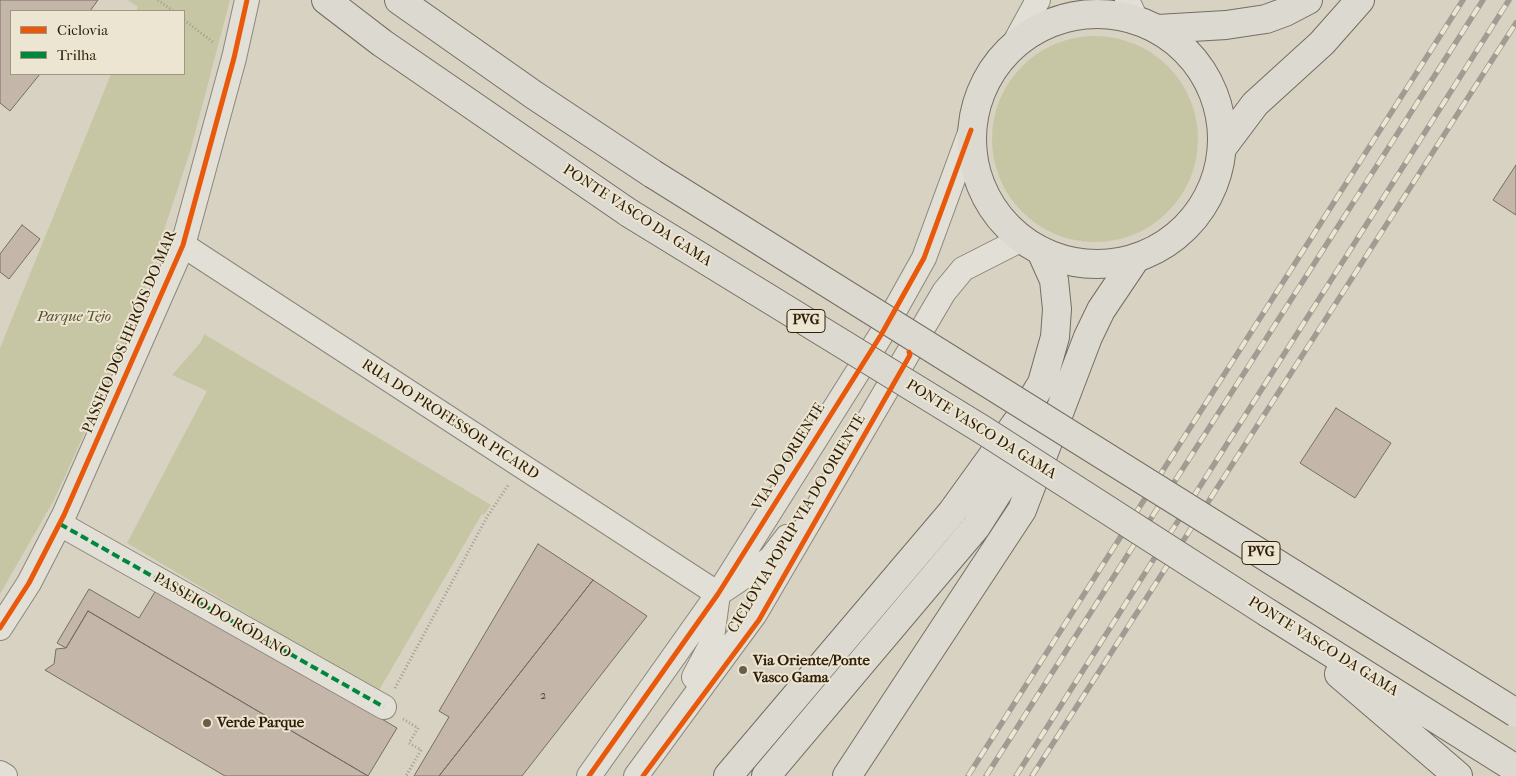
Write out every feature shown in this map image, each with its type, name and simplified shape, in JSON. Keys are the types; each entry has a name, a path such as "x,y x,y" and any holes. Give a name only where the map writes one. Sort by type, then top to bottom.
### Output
{"main road":[{"name":"PONTE VASCO DA GAMA","path":"326,0 390,48 629,212 983,430 1516,769"},
{"name":"PVG","path":"399,0 534,95 653,174 1516,714"},
{"path":"728,776 952,512 1025,411 1042,383 1055,337 1057,309 1054,280 1031,245 993,209 976,171 971,130 978,98 992,68 1014,44 1051,21 1093,13 1226,25 1266,19 1308,0"},
{"path":"1222,148 1255,104 1322,42 1360,0"},
{"path":"1031,245 1072,261 1104,264 1136,258 1169,241 1196,216 1214,184 1222,148 1220,112 1207,80 1186,51 1140,16"},
{"path":"847,776 1022,510 1101,310 1136,258"},
{"path":"766,776 976,527 1074,375"},
{"path":"1268,613 1458,776"}],"street":[{"name":"PASSEIO DOS HERÓIS DO MAR","path":"0,628 28,583 60,524 183,245 234,58 247,0"},
{"path":"1014,44 1038,0"},
{"name":"VIA DO ORIENTE","path":"589,776 718,594 908,289 924,258 971,130"},
{"name":"RUA DO PROFESSOR PICARD","path":"183,245 520,467 718,594"},
{"path":"636,776 755,614 948,286 963,269 976,261 1031,245"},
{"path":"658,747 711,645 718,594 770,559 836,477"},
{"name":"PASSEIO DO RÓDANO","path":"60,524 384,708"},
{"path":"0,773 5,776"}],"path":[{"path":"158,0 172,10"},
{"path":"185,21 234,58"},
{"path":"406,776 421,750 409,743 418,728 384,708 487,518 520,467"}],"green space":[{"name":"Parque Tejo","path":"128,0 230,0 190,152 128,338 54,500 0,594 0,348 111,75 185,75 185,10 136,10 138,7"},
{"path":"1085,36 1105,36 1135,43 1161,59 1175,73 1191,99 1198,129 1198,149 1191,179 1175,205 1161,219 1135,235 1105,242 1085,242 1055,235 1029,219 1015,205 999,179 992,149 992,129 999,99 1015,73 1029,59 1055,43"},
{"path":"204,334 491,505 484,515 482,514 378,692 127,543 207,391 172,375 201,342"}],"building":[{"path":"0,0 98,0 91,10 10,10 10,75 39,75 10,111 0,103"},
{"path":"1516,165 1516,215 1493,200"},
{"path":"22,225 40,239 9,279 0,272 0,254"},
{"path":"1336,408 1391,443 1355,498 1300,463"},
{"path":"538,544 593,580 439,776 414,776 449,717 439,711"},
{"path":"593,580 647,616 522,776 439,776"},
{"path":"158,587 397,728 368,776 88,611 66,648 57,643 89,589 139,618"},
{"name":"Verde Parque","path":"88,611 368,776 225,776 45,670 54,664 56,649 66,648"}],"railway":[{"path":"968,776 1463,0"},
{"path":"986,776 1483,0"},
{"path":"1016,776 1509,0"},
{"path":"1032,776 1516,23"}],"marked path":[{"path":"60,524 384,707"}],"cycle path":[{"path":"0,628 29,583 64,515 183,245 234,58 247,0"},
{"path":"589,776 718,594 881,335 924,258 971,130"},
{"name":"CICLOVIA POPUP VIA DO ORIENTE","path":"643,776 759,620 910,355 909,352"}],"place":[{"name":"Via Oriente/Ponte Vasco Gama","path":"743,670"},
{"name":"Verde Parque","path":"207,723"}]}
